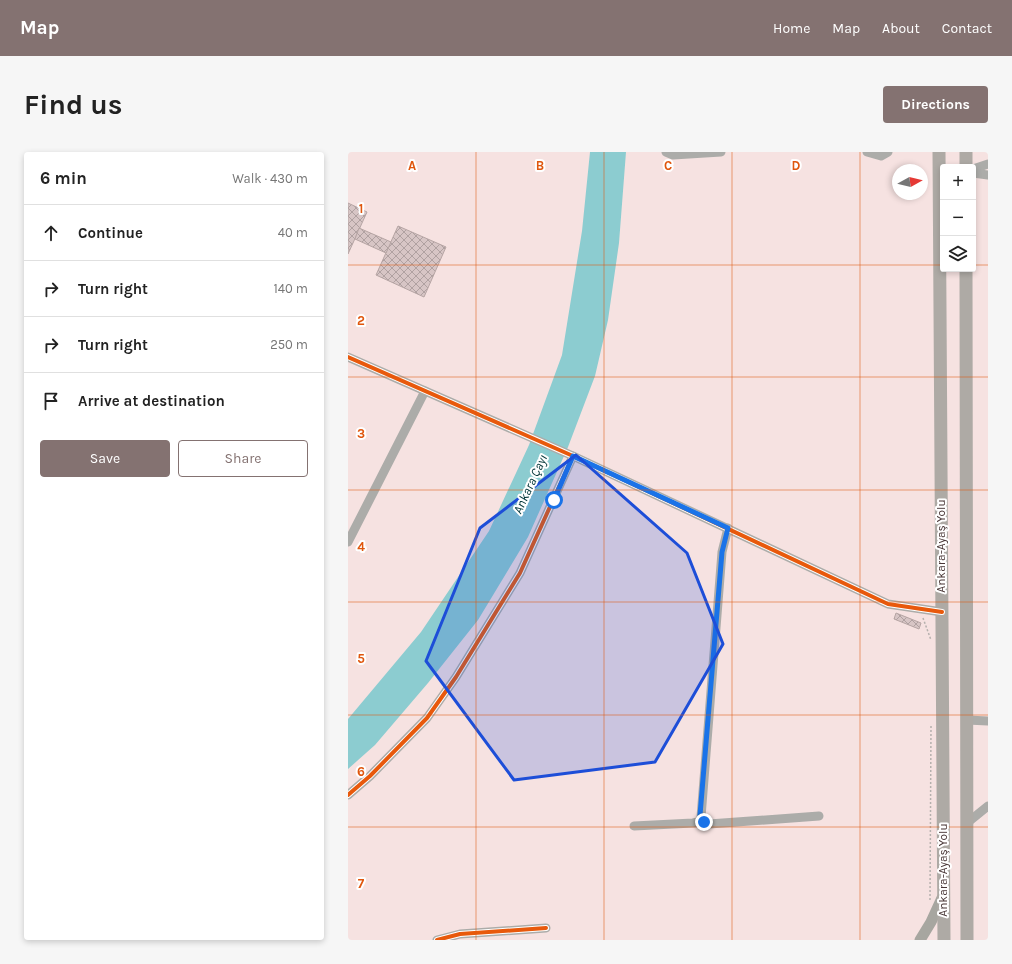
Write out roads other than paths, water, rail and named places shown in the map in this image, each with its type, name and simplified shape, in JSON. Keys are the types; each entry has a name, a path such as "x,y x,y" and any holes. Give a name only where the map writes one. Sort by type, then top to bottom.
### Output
{"highway":[{"name":"Ankara-Ayaş Yolu","path":"940,152 944,940"},
{"path":"966,152 966,164"},
{"name":"Ankara-Ayaş Yolu","path":"966,272 978,720 967,823 967,940"}],"main road":[{"path":"920,940 931,922 944,895"}],"street":[{"path":"666,152 673,155 721,152"},
{"path":"867,152 881,156 888,152"},
{"path":"976,168 988,164"},
{"path":"976,173 988,175"},
{"path":"348,357 573,456 888,604 942,612"},
{"path":"348,542 425,391"},
{"path":"348,795 370,776 427,718 456,677 520,573 573,456"},
{"path":"702,821 700,815 722,552 728,528"},
{"path":"978,720 988,727"},
{"path":"967,823 988,806"},
{"path":"634,826 693,823 702,821 709,824 819,816"},
{"path":"437,940 460,934 546,928"}],"water":[{"name":"Ankara Çayı","path":"590,152 626,152 619,243 608,320 595,376 568,447 528,537 478,620 428,683 375,745 348,769 348,719 421,632 489,531 529,445 562,355 582,231"}]}
